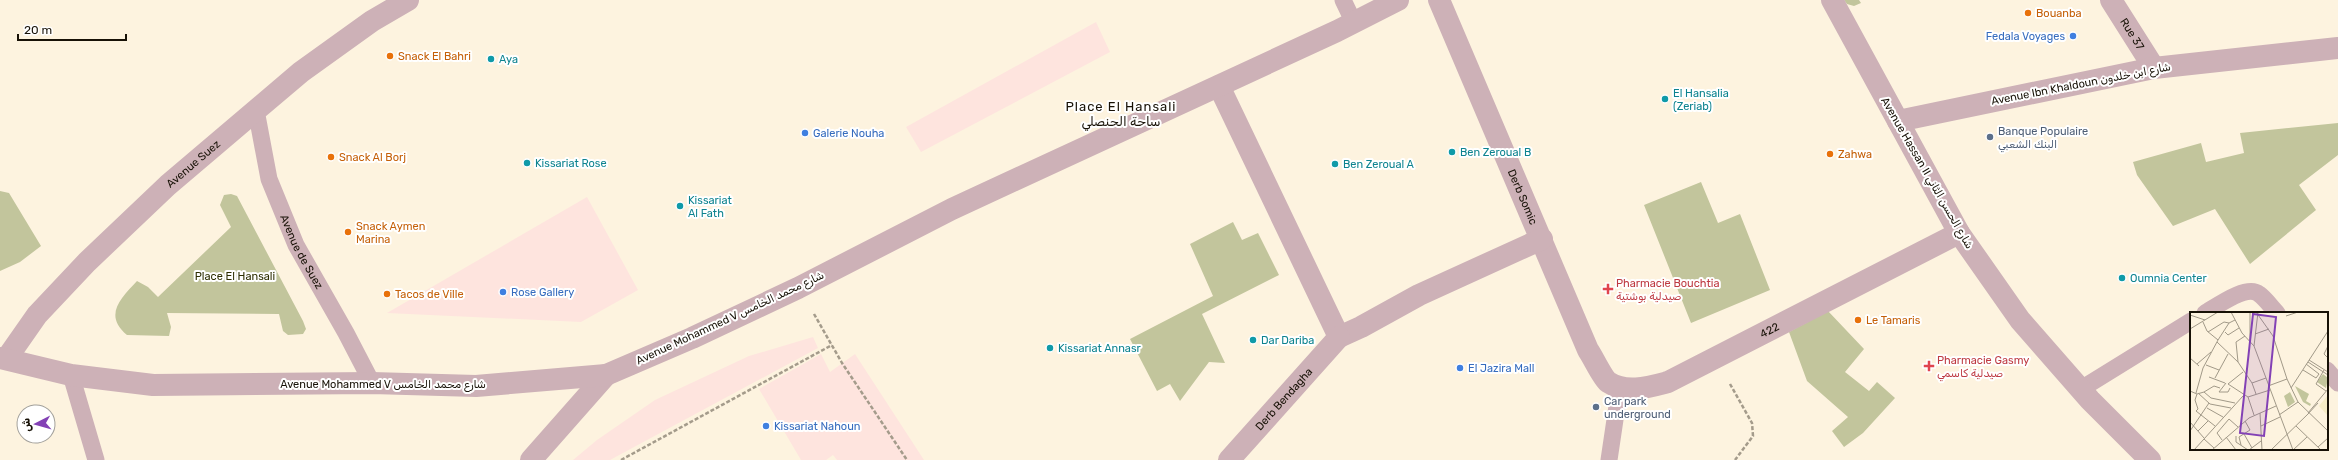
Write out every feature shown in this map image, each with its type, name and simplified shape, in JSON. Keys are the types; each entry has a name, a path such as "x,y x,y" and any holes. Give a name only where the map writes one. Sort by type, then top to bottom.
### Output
{"street":[{"name":"Avenue Suez","path":"2,359 37,315 87,262 168,185 301,72 372,21 408,0"},
{"name":"Avenue Mohammed V شارع محمد الخامس","path":"2,359 71,375 153,385 372,383 476,386 606,374 692,338 798,288 952,209 1219,86 1398,0"},
{"name":"Derb Somic","path":"1439,0 1588,350"},
{"name":"Avenue Hassan II شارع الحسن الثاني","path":"1832,0 1959,233 2020,320 2081,389 2150,460"},
{"name":"Rue 37","path":"2111,0 2154,68"},
{"name":"Avenue Ibn Khaldoun شارع ابن خلدون","path":"1898,122 2154,68 2338,48"},
{"path":"1219,86 1339,337 1361,327 1419,295 1542,239"},
{"name":"422","path":"1588,350 1607,381 1628,389 1651,387 1668,382 1959,233"},
{"name":"Derb Bendagha","path":"1229,460 1339,337"},
{"path":"531,460 606,374"}],"lane":[{"path":"1343,0 1354,22"},
{"name":"Avenue de Suez","path":"256,110 269,180 296,245 346,333 372,383"},
{"path":"2207,312 2235,296 2250,291 2258,293 2276,312"},
{"path":"2081,389 2190,322"},
{"path":"2328,371 2338,383"},
{"path":"71,375 96,460"},
{"path":"1609,460 1620,386"}],"path":[{"path":"798,288 832,345 907,460"},
{"path":"621,460 832,345"},
{"path":"1715,358 1752,423 1753,436 1735,460"}],"shaded area":[{"path":"1096,22 1110,52 921,152 906,127"},
{"path":"587,197 638,290 581,322 387,313"},
{"path":"813,337 818,348 610,460 573,460 597,440 655,400 749,356"},
{"path":"821,354 830,372 855,354 924,460 837,460 833,455 826,460 801,460 759,389"}],"green space":[{"path":"1844,0 1859,0 1861,3 1854,6 1847,4"},
{"path":"2338,123 2338,155 2299,185 2316,210 2250,264 2215,209 2173,226 2137,175 2133,162 2201,143 2206,162 2244,153 2240,133"},
{"path":"1701,182 1718,223 1740,214 1770,290 1691,323 1644,205"},
{"path":"0,191 9,193 41,246 20,262 0,271"},
{"name":"Place El Hansali","path":"231,194 237,196 303,321 306,329 303,334 288,335 283,331 279,314 167,313 171,327 169,336 127,335 116,321 115,314 120,300 137,281 148,287 158,297 231,227 220,205 224,195"},
{"path":"1233,222 1242,240 1258,233 1279,275 1202,314 1225,363 1209,362 1180,401 1170,384 1157,391 1130,339 1213,296 1190,244"},
{"path":"1828,311 1864,349 1845,372 1869,391 1877,382 1895,398 1863,433 1844,447 1832,431 1848,417 1807,381 1789,332"}],"place":[{"name":"Bouanba","path":"2028,13"},
{"name":"Fedala Voyages","path":"2073,36"},
{"name":"Snack El Bahri","path":"390,56"},
{"name":"Aya","path":"491,59"},
{"name":"El Hansalia (Zeriab)","path":"1665,99"},
{"name":"Galerie Nouha","path":"805,133"},
{"name":"Banque Populaire البنك الشعبي","path":"1990,137"},
{"name":"Ben Zeroual B","path":"1452,152"},
{"name":"Zahwa","path":"1830,154"},
{"name":"Snack Al Borj","path":"331,157"},
{"name":"Kissariat Rose","path":"527,163"},
{"name":"Ben Zeroual A","path":"1335,164"},
{"name":"Kissariat Al Fath","path":"680,206"},
{"name":"Snack Aymen Marina","path":"348,232"},
{"name":"Oumnia Center","path":"2122,278"},
{"name":"Pharmacie Bouchtia صيدلية بوشتية","path":"1608,289"},
{"name":"Rose Gallery","path":"503,292"},
{"name":"Tacos de Ville","path":"387,294"},
{"name":"Le Tamaris","path":"1858,320"},
{"name":"Dar Dariba","path":"1253,340"},
{"name":"Kissariat Annasr","path":"1050,348"},
{"name":"Pharmacie Gasmy صيدلية كاسمي","path":"1929,366"},
{"name":"El Jazira Mall","path":"1460,368"},
{"name":"Car park underground","path":"1596,407"},
{"name":"Kissariat Nahoun","path":"766,426"}],"district":[{"name":"Place El Hansali ساحة الحنصلي","path":"1121,114"}]}
